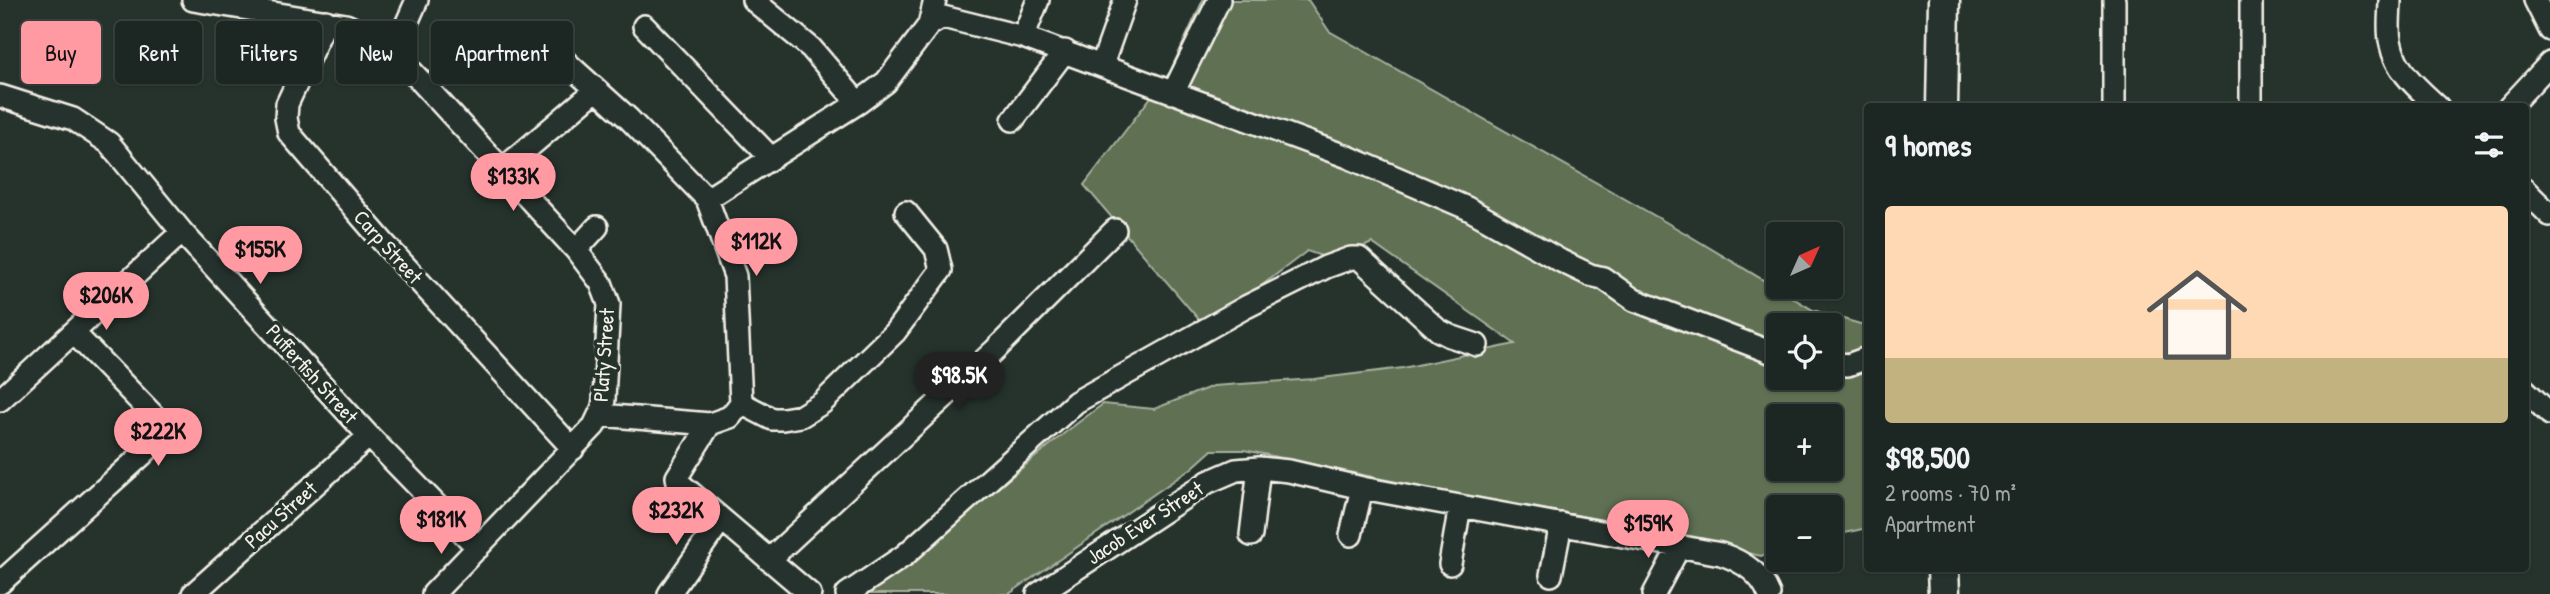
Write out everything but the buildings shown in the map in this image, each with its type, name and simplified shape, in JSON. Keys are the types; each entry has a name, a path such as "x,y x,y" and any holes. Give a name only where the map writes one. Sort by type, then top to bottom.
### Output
{"street":[{"name":"Platy Street","path":"193,0 336,24"},
{"path":"407,21 416,0"},
{"path":"754,0 811,48 858,103"},
{"path":"929,25 935,0"},
{"path":"1023,37 1038,0"},
{"path":"1102,65 1125,0"},
{"path":"1173,93 1219,0"},
{"path":"1942,103 1944,0"},
{"path":"2114,0 2114,103"},
{"path":"2251,0 2251,103"},
{"path":"2390,0 2390,43 2397,63 2434,103"},
{"path":"2535,0 2550,30"},
{"path":"707,199 858,103 886,82 929,25 943,17 1023,37 1065,51 1348,157 1468,208 1561,261 1603,278 1634,300 1766,350"},
{"name":"Carp Street","path":"326,21 287,104 289,134 383,242 573,449"},
{"path":"644,26 771,158"},
{"path":"1013,120 1065,51"},
{"path":"2513,103 2550,63"},
{"path":"573,69 629,119 707,199 735,276 741,402 730,416 710,424 600,415"},
{"name":"Platy Street","path":"417,77 576,250 601,283 609,304 604,399 600,415 594,426 573,449 478,548"},
{"path":"502,170 596,90"},
{"name":"Pufferfish Street","path":"0,96 56,112 98,134 122,157 182,232 369,436 478,548"},
{"path":"2529,194 2550,215"},
{"path":"741,402 772,419 802,416 822,402 895,332 941,270 936,249 906,212"},
{"path":"576,250 597,227"},
{"path":"769,560 995,350 1115,230"},
{"path":"0,400 182,232"},
{"path":"847,594 905,555 1076,402 1246,307 1326,267 1351,258 1359,258 1438,330 1477,345"},
{"path":"0,583 158,439 160,432 157,419 74,333"},
{"path":"1843,364 1864,359"},
{"path":"2529,395 2550,414"},
{"path":"710,424 677,477 678,482 810,594"},
{"name":"Pacu Street","path":"193,594 369,436"},
{"path":"1251,535 1259,468"},
{"name":"Jacob Ever Street","path":"1038,594 1208,482 1236,470 1259,468 1289,471 1362,488 1721,554 1743,563 1761,579 1769,594"},
{"path":"1351,535 1362,488"},
{"path":"1450,564 1460,506"},
{"path":"669,594 722,520"},
{"path":"1551,575 1561,524"},
{"path":"1654,594 1679,547"},
{"path":"435,593 478,548"},
{"path":"1943,572 1944,594"}],"green space":[{"path":"1203,0 1308,0 1329,31 1766,282 1766,299 1795,299 1823,313 1766,313 1766,390 1843,390 1843,319 1864,325 1864,529 1843,533 1843,495 1766,495 1766,554 1761,556 1580,516 1430,489 1244,450 1212,450 1192,468 1009,594 854,594 911,559 1103,404 1154,409 1213,386 1314,379 1403,368 1515,344 1372,243 1333,260 1307,251 1206,328 1084,185 1170,72"}]}
